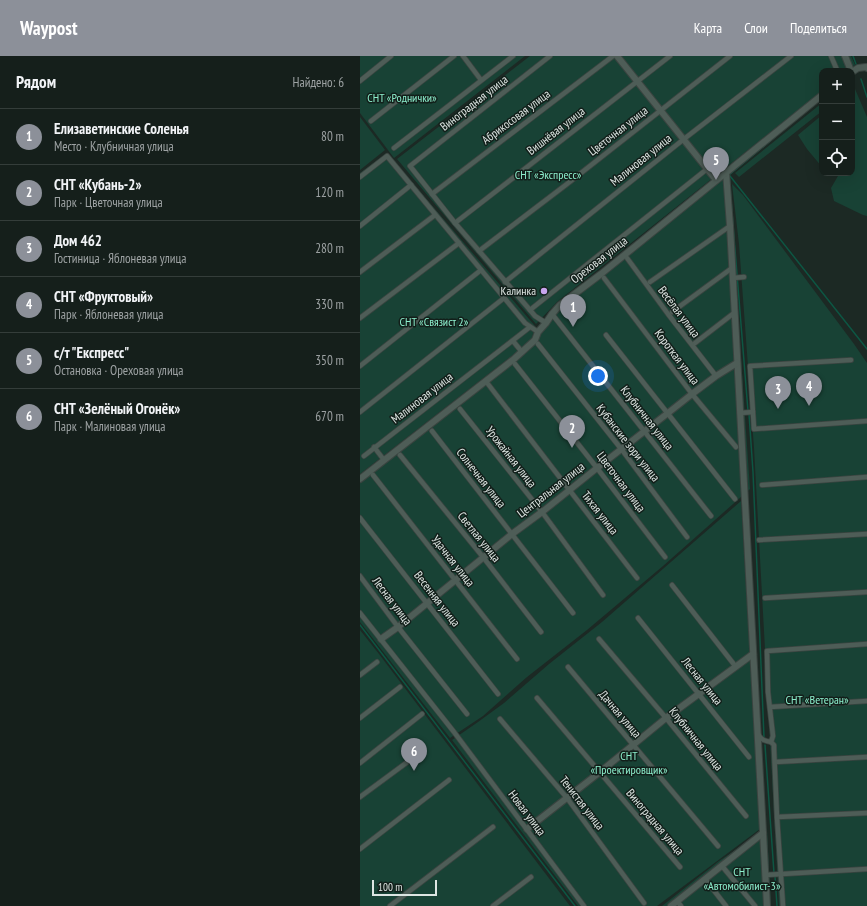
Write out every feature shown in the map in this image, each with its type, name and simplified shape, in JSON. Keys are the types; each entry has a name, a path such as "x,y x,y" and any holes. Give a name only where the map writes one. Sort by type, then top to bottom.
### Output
{"street":[{"path":"360,81 391,56"},
{"path":"371,121 454,56"},
{"path":"463,56 481,80"},
{"path":"394,148 513,56"},
{"name":"Виноградная улица","path":"432,194 410,166 550,56"},
{"name":"Абрикосовая улица","path":"432,194 613,56"},
{"path":"617,56 716,180"},
{"name":"Вишнёвая улица","path":"455,222 670,56"},
{"name":"Цветочная улица","path":"479,251 730,56"},
{"name":"Малиновая улица","path":"506,282 684,139 791,56"},
{"path":"831,56 836,68"},
{"path":"845,56 850,68"},
{"path":"855,69 867,68"},
{"name":"Ореховая улица","path":"360,479 522,352 534,340 538,332 560,305 601,274 819,97"},
{"path":"360,177 387,156 525,323 538,332"},
{"name":"Ореховая улица","path":"530,310 707,169"},
{"path":"726,172 732,268 738,277 734,313 737,364 748,413 754,429 867,421"},
{"path":"360,226 411,185"},
{"path":"432,194 535,316 546,323"},
{"path":"360,272 435,215"},
{"path":"650,282 730,226"},
{"path":"360,318 459,243"},
{"name":"Весёлая улица","path":"627,258 716,376"},
{"path":"672,312 732,268"},
{"path":"360,366 481,270"},
{"name":"Короткая улица","path":"604,278 692,394 736,446"},
{"path":"360,412 504,298"},
{"path":"695,343 734,313"},
{"name":"Клубничная улица","path":"552,314 711,516"},
{"name":"Малиновая улица","path":"364,456 530,327"},
{"path":"606,335 735,499"},
{"path":"513,340 522,352"},
{"name":"Кубанские зори улица","path":"538,344 622,450 687,537"},
{"path":"767,906 753,654 748,413 750,366 851,360"},
{"name":"Цветочная улица","path":"516,364 665,557"},
{"name":"Центральная улица","path":"381,639 398,627 512,534 570,491 692,394 716,376 737,364"},
{"name":"Тихая улица","path":"488,384 637,578"},
{"name":"Урожайная улица","path":"460,409 542,512 603,595"},
{"name":"Солнечная улица","path":"432,431 573,614"},
{"path":"374,447 384,460"},
{"name":"Светлая улица","path":"400,455 483,557 541,632"},
{"name":"Удачная улица","path":"373,475 456,579 517,659"},
{"path":"762,485 867,477"},
{"name":"Весенняя улица","path":"360,518 498,694"},
{"path":"760,540 867,534"},
{"name":"Лесная улица","path":"360,576 466,714"},
{"path":"672,585 736,667"},
{"path":"765,598 867,592"},
{"name":"Новая улица","path":"360,613 454,732 584,906"},
{"name":"Лесная улица","path":"638,618 749,756"},
{"name":"Клубничная улица","path":"599,639 746,816"},
{"path":"771,742 773,736 768,692 767,651 867,645"},
{"path":"527,829 666,718 753,654"},
{"path":"360,675 377,662"},
{"name":"Дачная улица","path":"568,667 718,846"},
{"path":"360,718 400,687"},
{"name":"Виноградная улица","path":"537,698 680,867"},
{"path":"770,707 867,701"},
{"path":"360,763 422,714"},
{"name":"Тенистая улица","path":"500,719 566,798 644,902"},
{"path":"758,732 760,738 771,742 774,745 783,906"},
{"path":"360,797 421,752"},
{"path":"775,762 867,757"},
{"path":"360,849 449,780"},
{"path":"777,817 867,813"},
{"path":"390,906 493,827"},
{"path":"671,906 679,904 705,879 763,833"},
{"path":"722,866 755,906"},
{"path":"766,875 867,869"},
{"path":"493,906 531,877"},
{"path":"705,879 726,906"}],"green space":[{"name":"СНТ «Роднички»","path":"360,56 525,56 394,158 360,113"},
{"name":"СНТ «Экспресс»","path":"530,56 851,56 855,65 852,68 819,68 819,93 557,302 536,324 397,159"},
{"path":"855,89 867,117 867,216 834,201 831,188 838,176 855,176"},
{"path":"819,105 819,113 739,177 735,173"},
{"path":"360,117 385,150 360,170"},
{"path":"819,118 819,163 807,149 798,135"},
{"name":"СНТ «Связист 2»","path":"387,153 535,326 531,341 360,474 360,173"},
{"path":"728,168 750,489 663,566 587,630 527,677 483,716 450,738 360,622 360,477 534,340 538,327 565,299"},
{"name":"СНТ «Ветеран»","path":"732,184 743,195 867,363 867,906 779,906 754,448 739,244"},
{"name":"СНТ «Проектировщик»","path":"741,501 760,829 657,906 578,906 452,740 504,703 549,664 602,622"},
{"path":"360,630 379,654 570,906 360,906"},
{"name":"СНТ «Автомобилист-3»","path":"767,829 771,906 662,906 719,861"}],"waterway":[{"path":"853,56 856,64"},
{"path":"861,79 867,97"},
{"path":"748,411 729,175 775,137"},
{"path":"730,176 867,349"},
{"path":"749,414 753,472 764,737"},
{"path":"360,625 575,906"},
{"path":"765,745 774,873"},
{"path":"775,876 777,906"}],"place":[{"name":"с/т \"Експресс\"","path":"716,180"},
{"name":"Калинка","path":"544,291"},
{"name":"Елизаветинские Соленья","path":"573,327"},
{"name":"СНТ «Фруктовый»","path":"809,406"},
{"name":"Дом 462","path":"778,409"},
{"name":"СНТ «Кубань-2»","path":"572,448"},
{"name":"СНТ «Зелёный Огонёк»","path":"414,771"}]}
